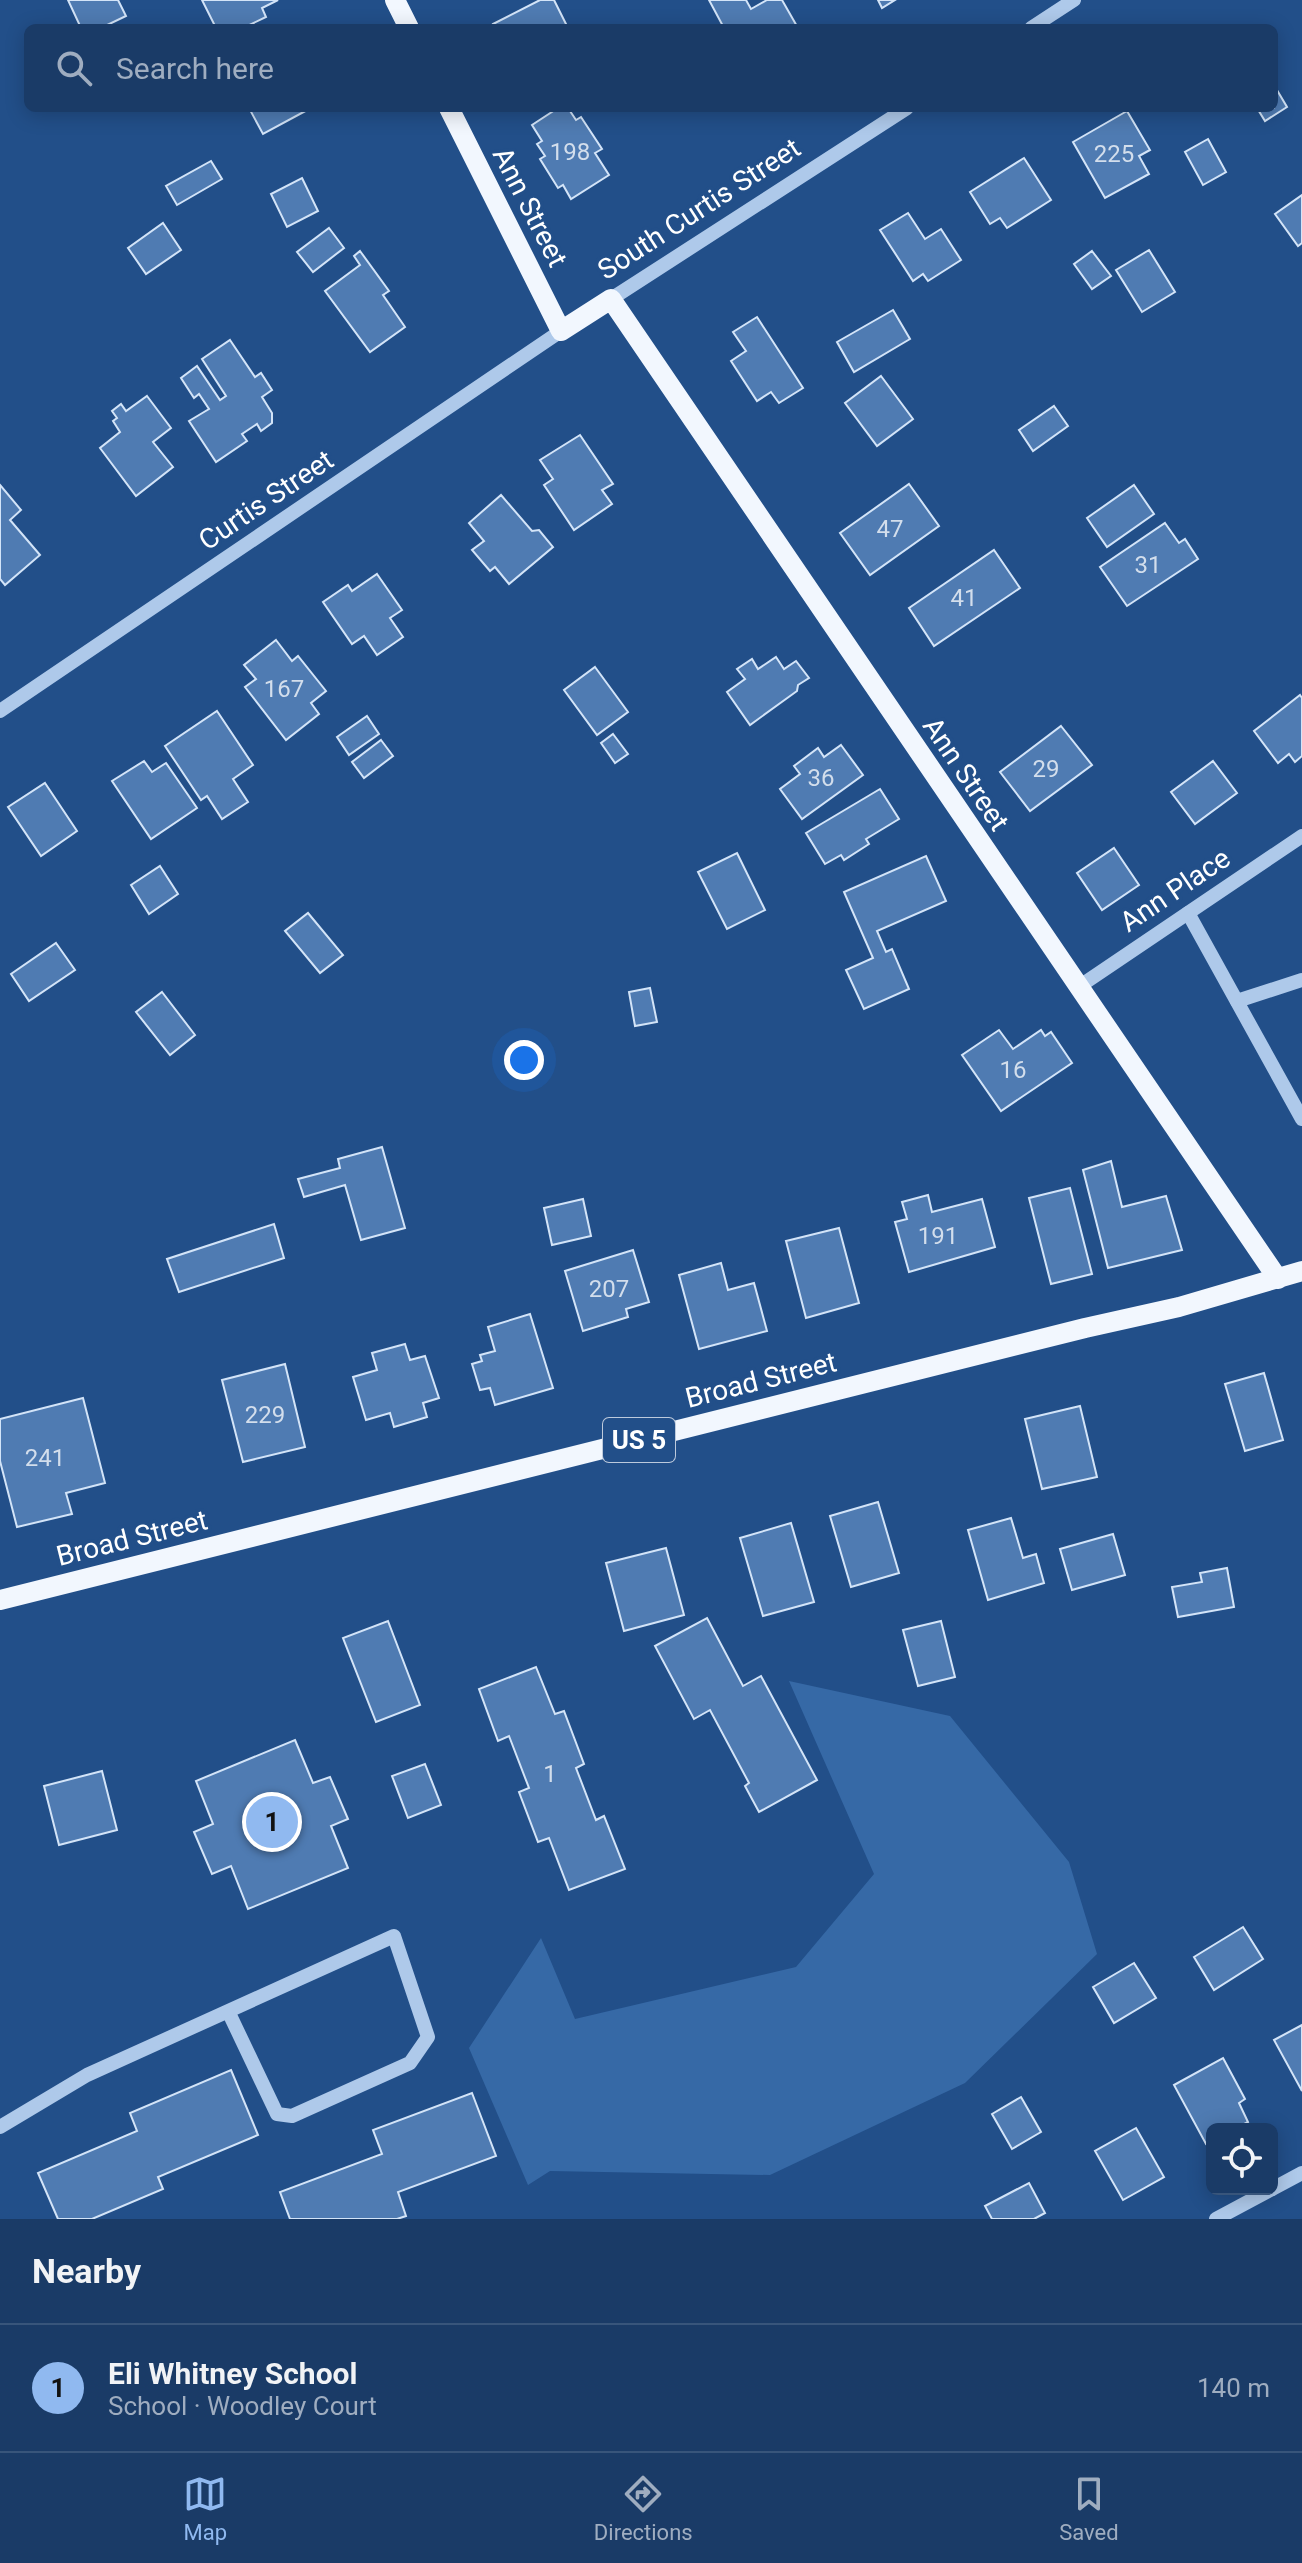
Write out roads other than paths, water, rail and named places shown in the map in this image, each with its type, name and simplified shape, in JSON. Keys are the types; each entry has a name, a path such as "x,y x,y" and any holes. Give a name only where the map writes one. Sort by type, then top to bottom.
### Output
{"main road":[{"path":"395,0 407,24"},
{"name":"Ann Street","path":"451,112 561,331"},
{"name":"Ann Street","path":"611,299 1077,988 1278,1279"},
{"name":"South Curtis Street","path":"561,331 611,299"},
{"name":"Broad Street","path":"0,1600 1179,1307 1302,1271"}],"street":[{"path":"1037,24 1074,0"},
{"name":"South Curtis Street","path":"611,299 901,112"},
{"name":"Curtis Street","path":"0,711 561,331"},
{"name":"Ann Place","path":"1077,988 1302,837"},
{"path":"1188,913 1302,1119"},
{"path":"1237,1001 1302,980"},
{"path":"0,2127 87,2075 177,2036 228,2011 394,1936 428,2037 410,2063 292,2116 277,2114 228,2011"},
{"path":"1278,2186 1302,2173"},
{"path":"1216,2219 1261,2195"}],"place":[{"name":"Eli Whitney School","path":"272,1822"}]}
